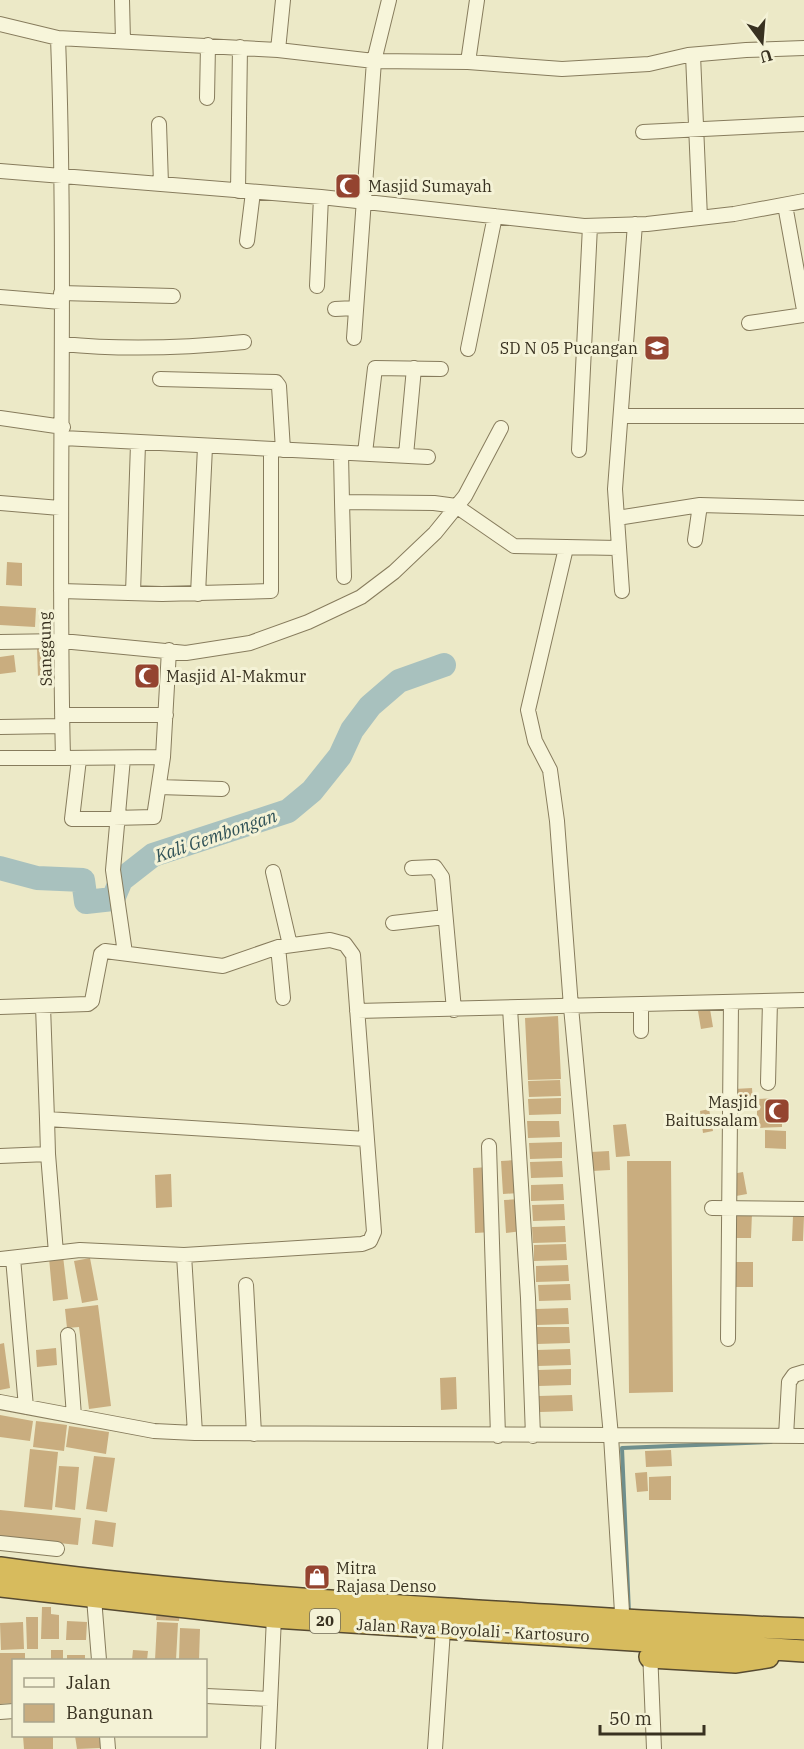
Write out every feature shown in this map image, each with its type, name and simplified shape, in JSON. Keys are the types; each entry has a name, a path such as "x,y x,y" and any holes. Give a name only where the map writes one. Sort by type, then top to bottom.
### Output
{"highway":[{"name":"Jalan Raya Boyolali - Kartosuro","path":"0,1568 183,1590 623,1630 650,1640 804,1629"},
{"name":"Jalan Raya Boyolali - Kartosuro","path":"0,1586 94,1599 274,1617 443,1630 623,1630"},
{"path":"650,1640 736,1662 795,1651"}],"street":[{"path":"122,0 123,41"},
{"path":"278,50 283,0"},
{"path":"354,338 362,201 374,61 389,0"},
{"path":"468,62 477,0"},
{"path":"0,24 58,38 278,50 374,61 468,62 573,68 649,64 693,55 804,48"},
{"name":"Sanggung","path":"58,38 63,175 61,297 63,433 60,508 63,758"},
{"path":"207,98 208,45"},
{"path":"238,190 240,48"},
{"path":"693,55 700,218"},
{"path":"159,124 161,184"},
{"path":"643,132 804,124"},
{"path":"0,171 321,197 582,226 700,218 804,201"},
{"path":"248,241 253,192"},
{"path":"317,286 321,197"},
{"path":"785,205 804,310"},
{"path":"468,349 495,216"},
{"path":"622,591 615,489 635,224"},
{"path":"579,450 582,226"},
{"path":"0,297 174,296"},
{"path":"335,309 355,308"},
{"path":"749,323 804,315"},
{"path":"62,344 92,347 186,347 244,342"},
{"path":"365,453 374,370 379,366 441,369"},
{"path":"406,455 414,368"},
{"path":"60,591 198,594 271,591 279,386 276,382 160,379"},
{"path":"622,416 804,416"},
{"path":"0,418 63,433 138,444 428,457"},
{"path":"0,642 62,641 186,653 211,651 250,643 308,622 361,597 394,573 435,533 476,478 501,428"},
{"path":"133,593 138,444"},
{"path":"198,594 205,447"},
{"path":"340,454 344,577"},
{"path":"342,502 434,503 456,506 514,546 618,548"},
{"path":"0,503 60,508"},
{"path":"616,518 699,505 804,508"},
{"path":"695,540 699,505"},
{"path":"566,548 529,716 536,741 553,783 610,1436 623,1630"},
{"path":"79,759 72,818 78,821 154,818 164,757 169,650"},
{"path":"0,727 166,715"},
{"path":"0,758 164,757"},
{"path":"123,758 113,870 125,953"},
{"path":"159,788 222,789"},
{"path":"412,868 427,866 439,870 454,1010"},
{"path":"273,872 284,946 283,998"},
{"path":"393,923 445,917"},
{"path":"0,1007 88,1004 92,1001 101,953 125,953 223,966 284,946 330,940 349,946 352,955 357,1011 374,1232 368,1242 184,1255 98,1250 7,1258 26,1407"},
{"path":"357,1011 804,1000"},
{"path":"768,1083 770,1001"},
{"path":"728,1339 731,1002"},
{"path":"641,1005 641,1031"},
{"path":"43,1006 48,1154 56,1253"},
{"path":"510,1008 528,1298 533,1436"},
{"path":"47,1119 366,1139"},
{"path":"489,1146 498,1436"},
{"path":"0,1156 48,1154"},
{"path":"712,1208 804,1209"},
{"path":"184,1255 195,1433"},
{"path":"246,1285 254,1434"},
{"path":"68,1335 74,1416"},
{"path":"786,1436 789,1382 794,1375 804,1372"},
{"path":"0,1402 154,1431 195,1433 804,1436"},
{"path":"0,1542 57,1549"},
{"path":"94,1599 99,1659"},
{"path":"268,1749 274,1617"},
{"path":"435,1749 443,1630"},
{"path":"650,1640 654,1749"},
{"path":"207,1696 269,1699"}],"building":[{"path":"7,562 22,563 22,586 6,585"},
{"path":"0,606 36,608 35,627 0,625"},
{"path":"37,648 54,648 54,677 38,677"},
{"path":"14,655 16,672 0,674 0,657"},
{"path":"709,1003 713,1027 701,1029 697,1005"},
{"path":"558,1016 561,1079 528,1080 525,1018"},
{"path":"560,1080 561,1096 529,1097 528,1081"},
{"path":"752,1088 753,1102 735,1103 734,1089"},
{"path":"561,1098 561,1114 529,1115 528,1099"},
{"path":"782,1098 782,1127 757,1128 757,1099"},
{"path":"709,1109 713,1131 703,1133 700,1111"},
{"path":"527,1121 559,1121 560,1137 528,1138"},
{"path":"626,1124 630,1156 616,1157 613,1125"},
{"path":"765,1130 786,1131 786,1149 765,1148"},
{"path":"562,1142 562,1158 530,1159 529,1143"},
{"path":"609,1151 610,1170 592,1171 591,1152"},
{"path":"517,1160 519,1193 503,1194 501,1161"},
{"path":"562,1161 563,1177 531,1178 530,1162"},
{"path":"627,1161 671,1161 673,1392 629,1393"},
{"path":"489,1167 492,1232 475,1233 473,1168"},
{"path":"743,1172 747,1194 736,1196 732,1174"},
{"path":"171,1174 172,1207 156,1208 155,1175"},
{"path":"563,1184 564,1200 531,1201 531,1185"},
{"path":"520,1199 522,1231 506,1233 504,1200"},
{"path":"564,1204 565,1220 533,1221 532,1205"},
{"path":"735,1213 752,1213 751,1238 734,1238"},
{"path":"793,1216 804,1216 803,1241 792,1241"},
{"path":"565,1226 566,1242 533,1243 532,1227"},
{"path":"566,1244 567,1260 534,1261 534,1245"},
{"path":"63,1256 68,1299 53,1301 49,1258"},
{"path":"90,1258 98,1300 82,1303 74,1261"},
{"path":"735,1262 753,1262 753,1287 735,1287"},
{"path":"568,1265 569,1281 536,1282 536,1266"},
{"path":"570,1284 571,1300 539,1301 538,1285"},
{"path":"98,1305 111,1406 89,1409 79,1327 67,1328 65,1309"},
{"path":"568,1308 569,1324 537,1325 536,1309"},
{"path":"537,1327 569,1327 570,1343 537,1344"},
{"path":"4,1343 10,1388 0,1390 0,1344"},
{"path":"56,1348 57,1365 37,1367 36,1350"},
{"path":"570,1349 571,1365 538,1366 537,1350"},
{"path":"571,1369 571,1385 539,1386 538,1370"},
{"path":"456,1377 457,1409 441,1410 440,1378"},
{"path":"572,1395 573,1411 540,1412 539,1396"},
{"path":"0,1415 33,1421 30,1441 0,1437"},
{"path":"36,1421 67,1425 64,1451 33,1447"},
{"path":"69,1426 109,1432 106,1454 66,1447"},
{"path":"30,1449 58,1452 52,1510 24,1507"},
{"path":"671,1450 672,1466 646,1467 645,1451"},
{"path":"94,1456 115,1458 107,1512 86,1509"},
{"path":"59,1466 79,1467 75,1510 55,1507"},
{"path":"647,1472 648,1491 637,1492 635,1473"},
{"path":"671,1476 671,1500 649,1500 649,1477"},
{"path":"0,1510 81,1518 78,1545 0,1537"},
{"path":"95,1520 116,1523 113,1547 92,1544"},
{"path":"42,1607 51,1607 51,1614 59,1615 59,1639 41,1639"},
{"path":"157,1608 180,1609 179,1621 156,1620"},
{"path":"26,1617 38,1617 38,1649 27,1649"},
{"path":"67,1621 87,1622 86,1640 66,1640"},
{"path":"23,1622 24,1649 1,1650 0,1623"},
{"path":"157,1622 178,1623 176,1659 155,1659"},
{"path":"180,1628 200,1629 199,1659 179,1659"},
{"path":"51,1650 63,1650 63,1659 51,1659"},
{"path":"133,1650 148,1651 147,1659 132,1659"},
{"path":"0,1653 25,1653 25,1659 12,1659 12,1703 0,1704"},
{"path":"67,1655 85,1655 85,1659 67,1659"},
{"path":"23,1737 53,1737 53,1749 24,1749"},
{"path":"75,1737 99,1737 101,1748 77,1749"}],"waterway":[{"name":"Kali Gembongan","path":"0,868 37,878 83,880 86,902 113,899 121,880 153,855 288,811 312,791 340,756 352,730 370,706 399,681 444,665"},
{"path":"629,1613 622,1448 771,1442"}],"place":[{"name":"Masjid Sumayah","path":"348,186"},
{"name":"SD N 05 Pucangan","path":"657,348"},
{"name":"Masjid Al-Makmur","path":"147,676"},
{"name":"Masjid Baitussalam","path":"777,1111"},
{"name":"Mitra Rajasa Denso","path":"317,1577"}]}
